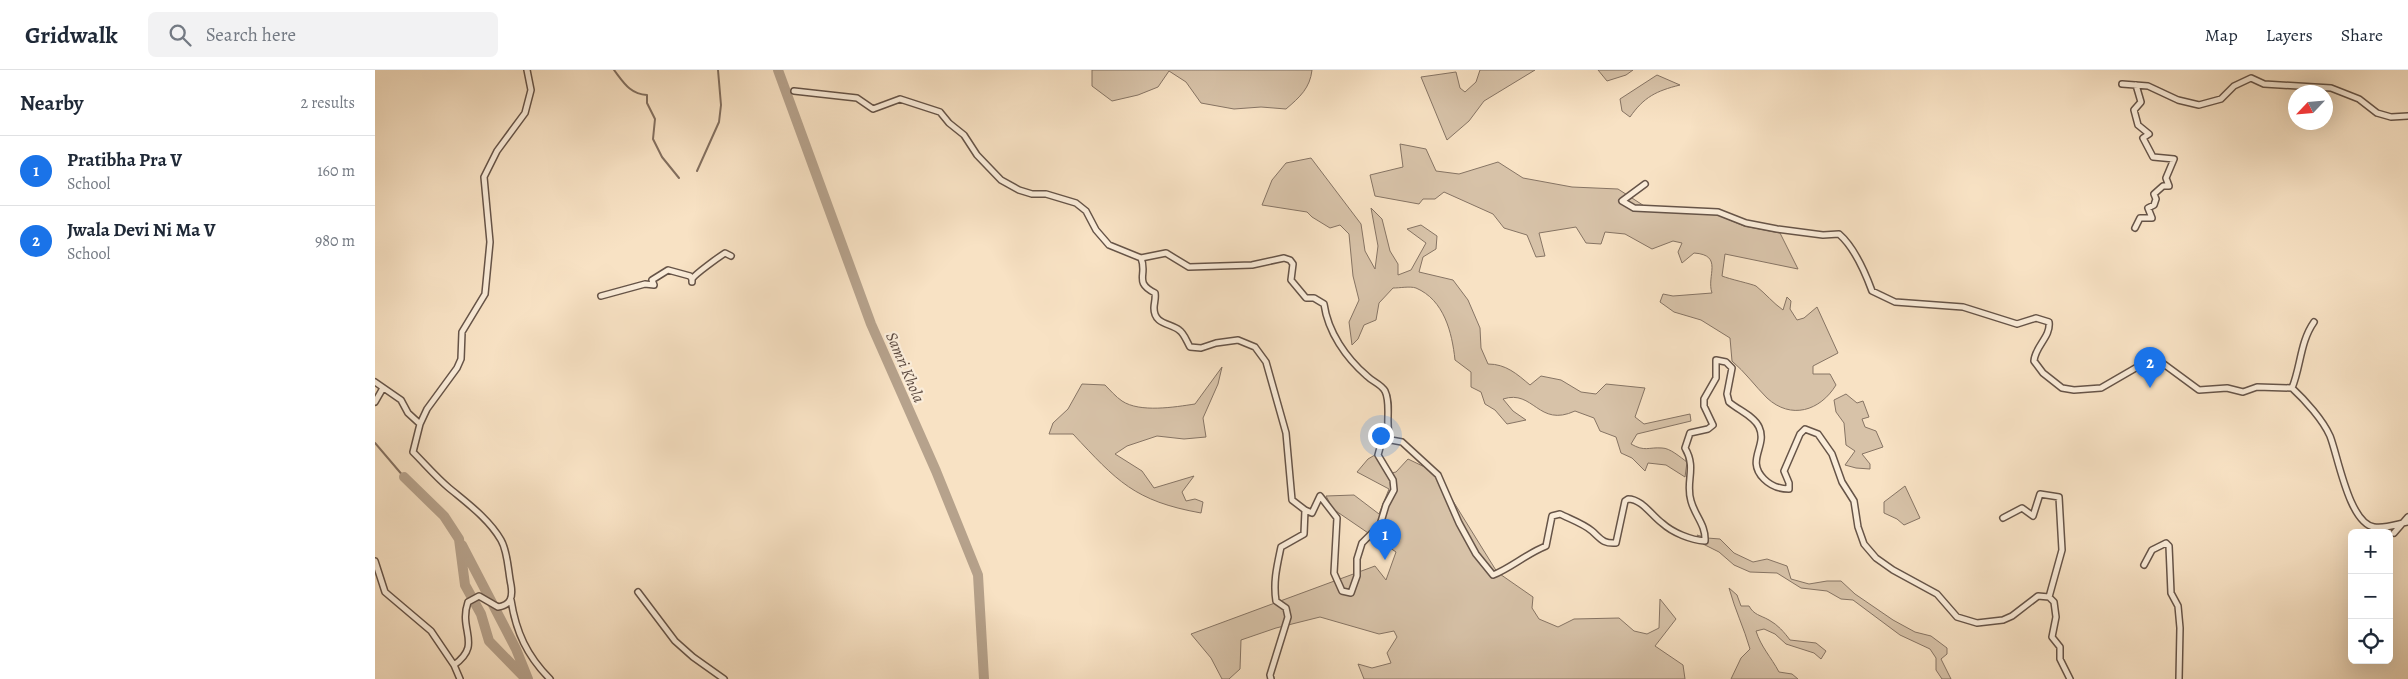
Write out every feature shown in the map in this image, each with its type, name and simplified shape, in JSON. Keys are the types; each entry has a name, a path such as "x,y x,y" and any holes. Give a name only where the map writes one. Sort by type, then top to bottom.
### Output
{"street":[{"path":"527,70 531,90 525,113 497,151 484,177 490,242 485,294 462,332 461,359 457,368 427,408 420,424 413,452 447,486 472,506 502,541 512,591 511,600 514,619 523,646 550,679"},
{"path":"2122,84 2148,86 2178,100 2199,105 2221,99 2234,86 2251,78 2264,84 2331,88 2359,99 2377,113 2391,117 2408,116"},
{"path":"2135,228 2140,218 2152,218 2148,208 2155,205 2156,199 2154,194 2163,186 2169,186 2166,178 2174,159 2153,157 2143,138 2149,134 2138,125 2134,110 2141,102 2136,85"},
{"path":"794,91 857,98 873,110 900,99 940,112 949,123 964,135 977,155 1001,180 1019,190 1032,194 1046,194 1076,203 1086,211 1096,230 1109,245 1141,258 1166,253 1189,266 1252,265 1284,258 1290,260 1293,264 1291,280 1306,298 1314,298 1324,304 1327,319 1351,361 1369,378 1381,386 1386,394 1390,418 1387,434 1391,440"},
{"path":"1645,184 1622,201 1634,208 1718,212 1746,223 1777,230 1823,235 1839,234 1845,239 1862,265 1872,291 1895,302 1963,308 2017,324 2036,318 2049,322 2050,329 2035,353 2034,361 2043,373 2062,388 2074,390 2101,388 2139,366 2161,362 2199,390 2227,388 2243,392 2257,387 2292,388 2330,436 2348,495 2363,520 2372,527 2386,527 2405,523"},
{"path":"601,296 645,284 655,285 652,280 668,270 690,276 692,280 725,253 731,256"},
{"path":"1141,258 1144,265 1141,280 1144,286 1155,293 1156,302 1154,308 1162,323 1179,330 1190,346 1201,348 1216,343 1238,340 1255,347 1265,362 1285,433 1292,500 1312,513 1320,496 1337,518 1335,573 1342,591 1351,593 1357,576 1357,559 1362,543 1380,525 1386,505 1394,490 1393,480 1378,455 1381,444 1391,440 1402,442 1438,475 1459,523 1476,554 1493,575 1505,570 1525,555 1546,546 1552,516 1560,514 1592,531 1606,544 1616,543 1627,499 1636,500 1656,516 1661,523 1694,540 1705,541 1703,525 1690,500 1692,460 1685,448 1690,433 1708,429 1713,425 1704,406 1704,399 1716,378 1716,360 1726,362 1732,368 1727,394 1729,402 1751,417 1759,427 1761,436 1756,463 1758,473 1769,484 1782,489 1789,489 1789,482 1784,471 1786,463 1800,434 1805,429 1811,430 1821,438 1832,454 1842,482 1854,501 1857,527 1864,544 1876,558 1893,570 1937,594 1957,616 1977,623 2003,620 2012,616 2039,596 2049,597 2054,602 2055,617 2052,637 2060,648 2061,659 2070,679"},
{"path":"2292,388 2297,376 2303,344 2314,322"},
{"path":"375,382 401,400 408,413 420,424"},
{"path":"375,402 383,388"},
{"path":"2003,518 2022,508 2033,516 2040,494 2059,497 2062,550 2049,597"},
{"path":"1271,679 1270,675 1288,617 1286,608 1276,601 1274,584 1276,570 1281,547 1304,534 1305,510"},
{"path":"2394,533 2405,523 2408,517"},
{"path":"2144,565 2152,550 2166,544 2169,546 2171,593 2178,606 2180,628 2179,679"},
{"path":"375,561 385,592 431,632 454,665 460,679"},
{"path":"638,592 675,641 693,658 724,679"},
{"path":"454,665 465,655 470,645 465,626 468,602 479,596 498,607 505,606 511,600"}],"shaded area":[{"path":"1092,70 1312,70 1304,92 1286,109 1261,107 1234,109 1201,103 1186,82 1169,71 1158,87 1138,95 1112,101 1092,86"},
{"path":"1480,70 1535,70 1484,101 1469,121 1447,140 1421,77 1456,72 1460,88 1465,92 1476,82"},
{"path":"1598,70 1633,70 1626,75 1607,81"},
{"path":"1657,75 1680,85 1651,96 1640,104 1630,117 1622,111 1620,99"},
{"path":"1400,144 1426,149 1436,171 1459,174 1498,162 1523,178 1572,187 1618,189 1652,211 1718,215 1744,226 1780,233 1798,269 1725,254 1722,276 1756,286 1783,310 1787,297 1791,301 1790,309 1797,320 1804,318 1817,307 1838,353 1813,366 1813,374 1830,374 1836,385 1822,401 1805,410 1786,409 1776,405 1732,361 1730,338 1701,320 1674,312 1660,302 1663,294 1673,296 1712,293 1712,267 1709,258 1694,253 1682,263 1678,252 1682,243 1673,241 1652,249 1625,234 1605,232 1601,244 1586,243 1576,227 1539,233 1545,256 1536,257 1527,235 1504,228 1493,214 1444,192 1435,199 1423,199 1419,204 1375,196 1370,175 1403,167"},
{"path":"1311,158 1361,224 1365,251 1375,269 1378,246 1371,208 1382,219 1390,251 1398,264 1398,275 1411,270 1426,243 1407,229 1421,225 1437,236 1436,249 1423,257 1419,272 1453,280 1468,300 1480,328 1481,348 1488,364 1506,368 1530,385 1541,376 1561,380 1581,392 1596,394 1606,384 1645,388 1635,417 1644,424 1690,414 1691,421 1637,434 1631,444 1643,449 1665,448 1672,451 1687,462 1685,477 1666,465 1648,463 1645,471 1632,458 1621,453 1616,437 1600,431 1594,418 1575,411 1563,415 1553,415 1522,399 1513,397 1503,399 1513,411 1526,420 1507,424 1495,410 1485,404 1481,392 1471,387 1471,372 1455,360 1449,328 1440,309 1426,293 1416,288 1393,288 1379,303 1376,320 1364,325 1358,339 1352,345 1349,322 1359,300 1353,276 1349,234 1340,225 1330,228 1307,212 1262,205 1272,180 1286,163"},
{"path":"1222,367 1218,384 1203,418 1206,437 1184,439 1157,436 1127,446 1115,454 1142,471 1154,488 1194,476 1182,492 1186,501 1195,499 1203,502 1201,513 1159,502 1128,487 1073,434 1049,434 1053,423 1068,409 1082,384 1105,385 1122,401 1138,407 1158,408 1195,404"},
{"path":"1846,394 1857,403 1863,401 1869,417 1862,419 1865,427 1876,431 1883,447 1862,454 1870,464 1870,469 1845,465 1855,451 1846,445 1844,423 1836,412 1834,400"},
{"path":"1380,452 1387,474 1396,472 1408,459 1435,472 1497,572 1533,597 1532,608 1539,619 1558,627 1574,619 1619,618 1634,631 1647,634 1659,628 1660,599 1676,619 1655,646 1683,665 1685,679 1364,679 1358,664 1372,668 1391,663 1387,653 1397,637 1394,631 1379,634 1320,617 1276,628 1241,640 1240,669 1229,679 1222,679 1211,658 1191,634 1375,566 1386,580 1396,552 1333,509 1326,496 1354,495 1379,514 1389,489 1357,472 1368,459"},
{"path":"1905,486 1920,518 1904,525 1897,519 1884,513 1884,502"},
{"path":"1697,535 1720,539 1734,553 1753,562 1767,559 1787,566 1791,579 1809,584 1841,581 1855,594 1893,620 1915,632 1931,636 1947,648 1947,654 1941,659 1951,679 1942,679 1936,670 1936,658 1930,649 1900,635 1853,600 1841,599 1827,591 1801,588 1777,573 1750,572 1734,565 1719,552 1703,544"},
{"path":"1729,588 1737,595 1741,606 1749,606 1755,613 1781,629 1790,640 1816,643 1826,651 1821,659 1814,653 1786,644 1775,634 1764,629 1756,631 1758,637 1779,672 1792,674 1798,679 1731,679 1741,658 1750,649"}],"waterway":[{"path":"614,70 632,90 647,95 647,103 655,119 653,139 662,157 679,178"},
{"path":"697,171 719,122 721,105 718,70"},
{"name":"Samri Khola","path":"778,70 871,324 936,471 978,575 984,679"},
{"path":"375,443 404,477"},
{"path":"404,477 444,516 459,539 465,585 481,614 489,641 526,679"},
{"path":"462,545 516,649 528,679"}],"place":[{"name":"Jwala Devi Ni Ma V","path":"2150,388"},
{"name":"Pratibha Pra V","path":"1385,560"}]}
